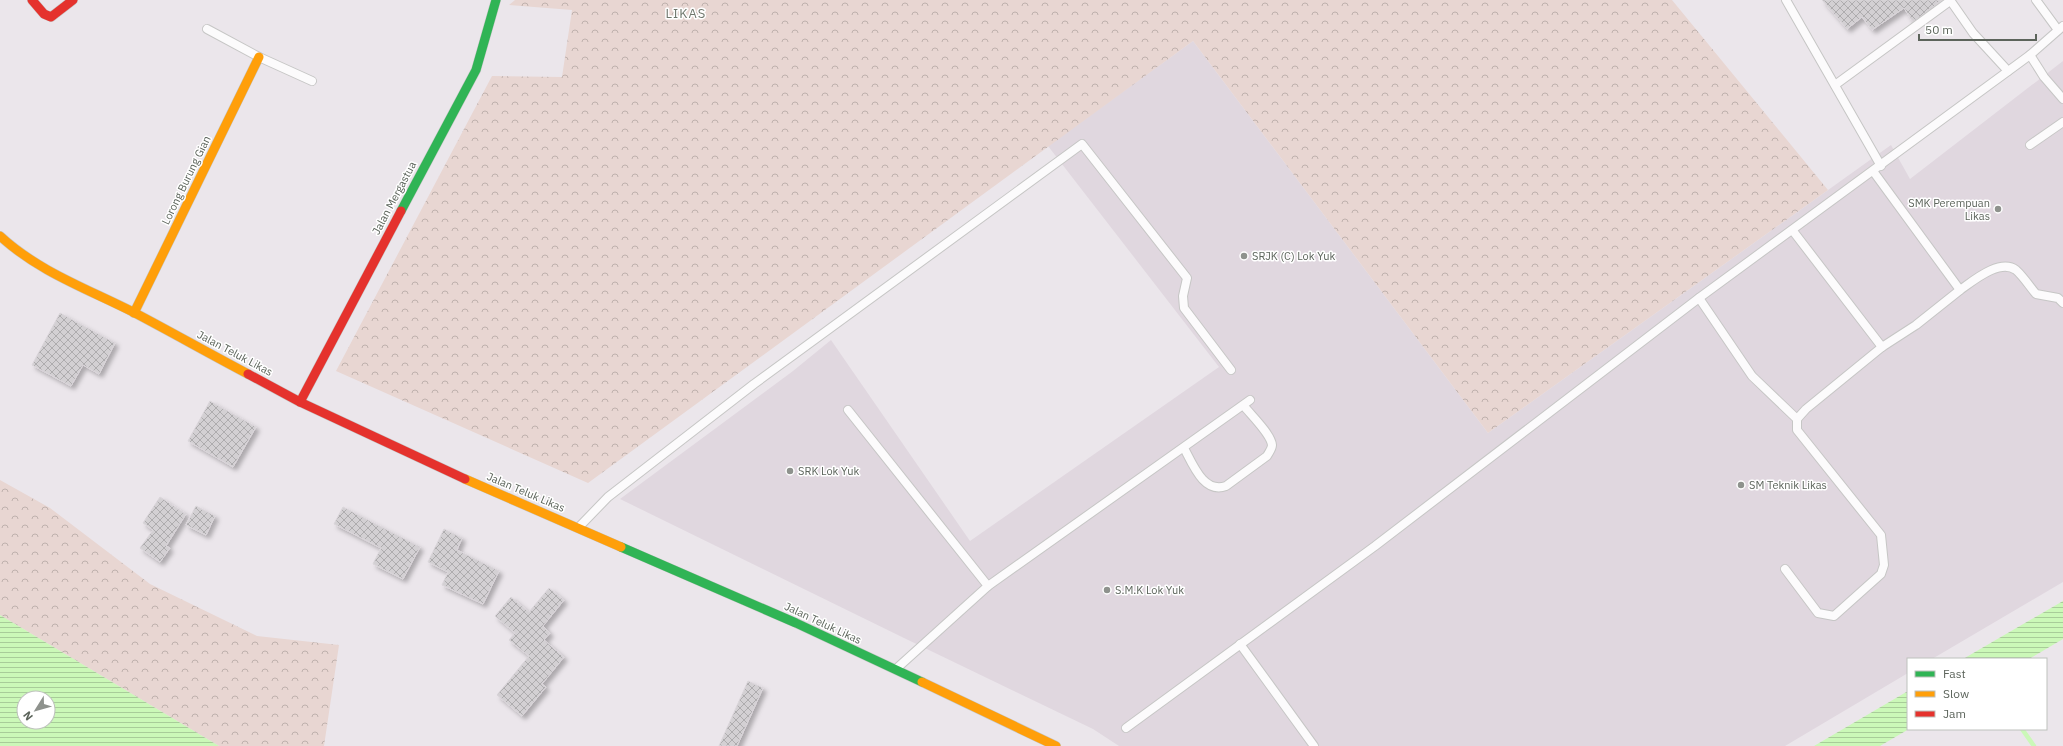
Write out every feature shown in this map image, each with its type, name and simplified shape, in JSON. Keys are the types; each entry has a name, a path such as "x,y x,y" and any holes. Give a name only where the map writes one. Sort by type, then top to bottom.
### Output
{"street":[{"path":"32,0 44,14 51,17 73,0"},
{"name":"Jalan Mergastua","path":"300,402 476,70 496,0"},
{"name":"Lorong Burung Gian","path":"134,313 259,57"},
{"name":"Jalan Teluk Likas","path":"0,236 13,248 48,272 134,313 300,402 426,462 796,623 1056,746"}],"lane":[{"path":"1786,0 1881,166"},
{"path":"1835,85 1950,0 1973,32 2008,71"},
{"path":"1126,728 1375,546 1699,298 1873,172 2030,55 2060,28 2038,1"},
{"path":"207,29 259,57 312,81"},
{"path":"2030,55 2044,77 2063,99"},
{"path":"2030,145 2063,122"},
{"path":"578,528 608,497 754,384 1082,144 1187,278 1183,296 1184,308 1232,370"},
{"path":"1873,172 1960,290"},
{"path":"1793,230 1882,347"},
{"path":"1785,569 1818,612 1834,616 1881,574 1884,565 1881,535 1797,430 1797,419 1806,409 1882,347 1916,325 1960,290 1990,270 2003,267 2015,269 2036,294 2058,298 2063,303"},
{"path":"1699,298 1752,376 1797,419"},
{"path":"896,670 988,586 1247,403 1272,444 1271,450 1267,456 1226,486 1219,489 1208,485 1194,466 1184,448"},
{"path":"848,410 988,586"},
{"path":"1240,644 1314,746"}],"shaded area":[{"path":"1193,41 1488,433 1891,145 1910,179 2063,61 2063,298 2058,292 2063,299 2063,582 1934,658 1907,658 1907,674 1785,746 1119,746 1093,729 620,499 793,371 831,340 970,541 1219,367 1048,146"},
{"path":"2063,601 2063,639 2031,658 1965,658"},
{"path":"0,615 219,746 0,746"},
{"path":"1907,692 1907,730 1880,746 1814,746"}],"green space":[{"path":"515,0 1672,0 1828,190 1488,433 1193,41 588,483 336,371 492,76 562,77 572,10 509,5"},
{"path":"0,480 50,508 150,584 257,636 339,645 324,746 219,746 0,615"}],"building":[{"path":"1822,0 1942,0 1913,22 1904,8 1872,30 1862,17 1847,29"},
{"path":"60,313 115,343 99,374 83,365 71,386 32,365"},
{"path":"210,401 256,427 233,467 188,441"},
{"path":"160,497 186,514 166,546 170,548 160,562 140,548 153,530 143,523"},
{"path":"196,506 215,516 206,535 186,525"},
{"path":"343,507 420,547 403,579 373,564 381,548 334,524"},
{"path":"444,529 462,538 457,550 499,571 483,604 442,585 448,572 428,562"},
{"path":"549,588 564,600 543,626 550,633 544,640 564,657 542,684 546,687 522,716 497,695 529,656 509,640 515,633 495,616 511,597 529,612"},
{"path":"748,681 763,688 737,746 719,746"}],"waterway":[{"path":"2023,730 2034,746"}],"traffic: fast":[{"path":"401,211 476,70 496,0"},
{"path":"621,547 796,623 922,682"}],"traffic: slow":[{"path":"134,313 259,57"},
{"path":"0,236 15,249 47,270 135,313 248,374"},
{"path":"465,479 621,547"},
{"path":"922,682 1056,746"}],"traffic: jam":[{"path":"32,0 44,14 51,17 73,0"},
{"path":"300,402 401,211"},
{"path":"248,374 300,402 465,479"}],"place":[{"name":"SMK Perempuan Likas","path":"1998,209"},
{"name":"SRJK (C) Lok Yuk","path":"1244,256"},
{"name":"SRK Lok Yuk","path":"790,471"},
{"name":"SM Teknik Likas","path":"1741,485"},
{"name":"S.M.K Lok Yuk","path":"1107,590"}],"district":[{"name":"LIKAS","path":"686,13"}]}
